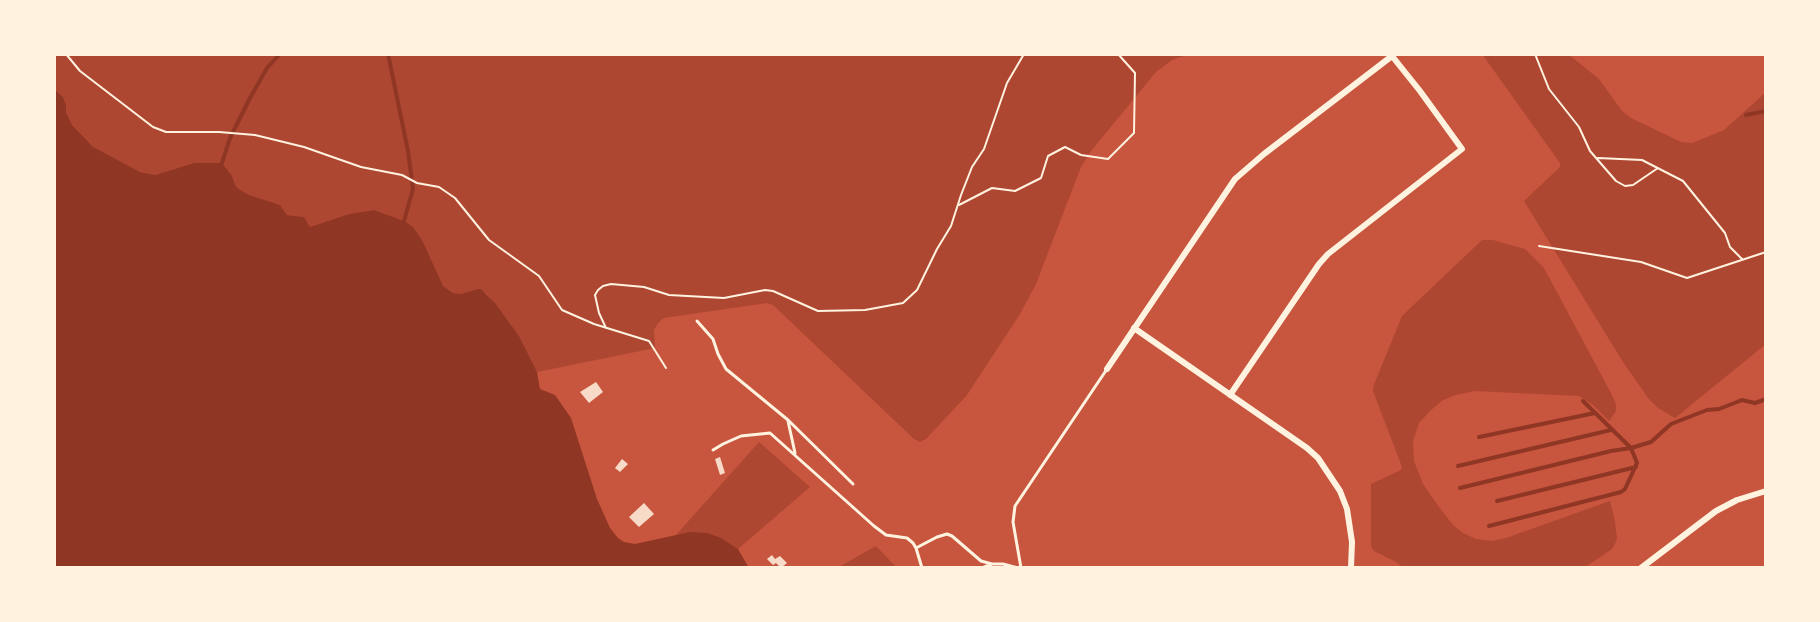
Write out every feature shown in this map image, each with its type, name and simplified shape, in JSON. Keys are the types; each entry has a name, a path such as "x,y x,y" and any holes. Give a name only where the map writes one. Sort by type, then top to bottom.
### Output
{"street":[{"path":"1107,369 1235,179 1392,56 1462,149 1328,254 1230,395"},
{"path":"1134,328 1307,448 1328,471 1347,509 1352,542 1351,568"},
{"path":"1641,568 1716,511 1737,500 1766,491"}],"lane":[{"path":"696,321 713,339 726,369 788,420 853,484"},
{"path":"916,548 947,534 981,561 1019,568 1013,522 1018,500 1107,369"},
{"path":"788,420 795,454"},
{"path":"713,450 741,436 768,432 774,434 874,526 886,535 907,538 916,548 922,568"},
{"path":"982,568 992,564"}],"path":[{"path":"66,54 80,71 153,127 166,132 255,135 361,168 402,175 417,183 439,187 455,198 489,240 538,276 562,310 606,328 649,341 666,368"},
{"path":"606,328 599,314 596,295 603,285 611,284 645,287 669,295 724,298 765,290 773,291 818,311 865,310 903,303 916,290 951,226 972,167 984,148 1007,83 1023,54"},
{"path":"959,205 992,188 1015,191 1041,178 1047,156 1065,147 1082,155 1108,159 1134,133 1136,73 1118,54"},
{"path":"1534,54 1549,89 1579,128 1586,146 1616,181 1625,186 1637,183 1658,168"},
{"path":"1597,157 1642,160 1683,180 1725,233 1730,246 1742,259"},
{"path":"1539,246 1641,262 1687,278 1766,252"}],"shaded area":[{"path":"54,54 1189,54 1172,60 1156,72 1091,151 1081,167 1036,284 1020,314 967,395 926,439 920,442 914,439 773,305 767,303 664,318 654,330 655,348 537,372 519,336 487,294 478,289 461,294 453,293 443,286 404,221 374,210 349,214 310,227 304,217 287,215 281,206 249,195 239,189 232,176 194,163 155,175 140,172 93,148 72,125 63,97 54,89"},
{"path":"1482,54 1568,54 1599,79 1622,111 1631,118 1681,142 1692,143 1724,130 1766,92 1766,344 1675,418 1658,408 1648,398 1623,362 1524,201 1560,167 1560,163"},
{"path":"54,89 63,97 72,125 93,147 140,172 155,175 194,163 222,163 239,189 249,195 280,205 287,215 304,217 310,227 349,214 374,210 404,221 413,227 422,240 443,286 453,293 461,294 481,289 495,303 519,336 537,372 540,389 555,395 571,418 597,499 610,528 618,538 635,544 690,532 707,533 721,538 738,549 749,568 54,568"},
{"path":"1482,240 1493,240 1525,249 1544,268 1613,397 1616,411 1609,421 1593,405 1579,396 1475,391 1456,395 1443,400 1419,423 1413,441 1414,461 1423,484 1453,525 1476,539 1492,541 1506,538 1610,501 1617,538 1615,544 1612,549 1584,568 1404,568 1374,551 1371,546 1371,484 1401,470 1402,467 1373,387 1402,316"},
{"path":"759,442 810,487 738,549 721,538 676,535"},
{"path":"876,546 897,568 837,568"}],"building":[{"path":"596,382 603,392 589,403 580,392"},
{"path":"720,457 725,473 720,475 715,459"},
{"path":"622,459 628,464 620,472 615,468"},
{"path":"644,503 654,514 639,527 629,517"},
{"path":"772,555 775,559 780,556 787,563 781,568 776,563 773,565 767,559"}],"waterway":[{"path":"222,163 230,138 250,98 267,68 280,54"},
{"path":"388,54 408,151 413,189 404,221"},
{"path":"1746,115 1766,111"},
{"path":"1460,488 1631,448 1651,442 1671,424 1707,410 1719,409 1742,400 1755,403 1766,399"},
{"path":"1489,526 1621,492 1625,489 1637,463 1631,448 1583,401"},
{"path":"1479,437 1595,413"},
{"path":"1458,466 1611,430"},
{"path":"1497,501 1636,467"}]}
